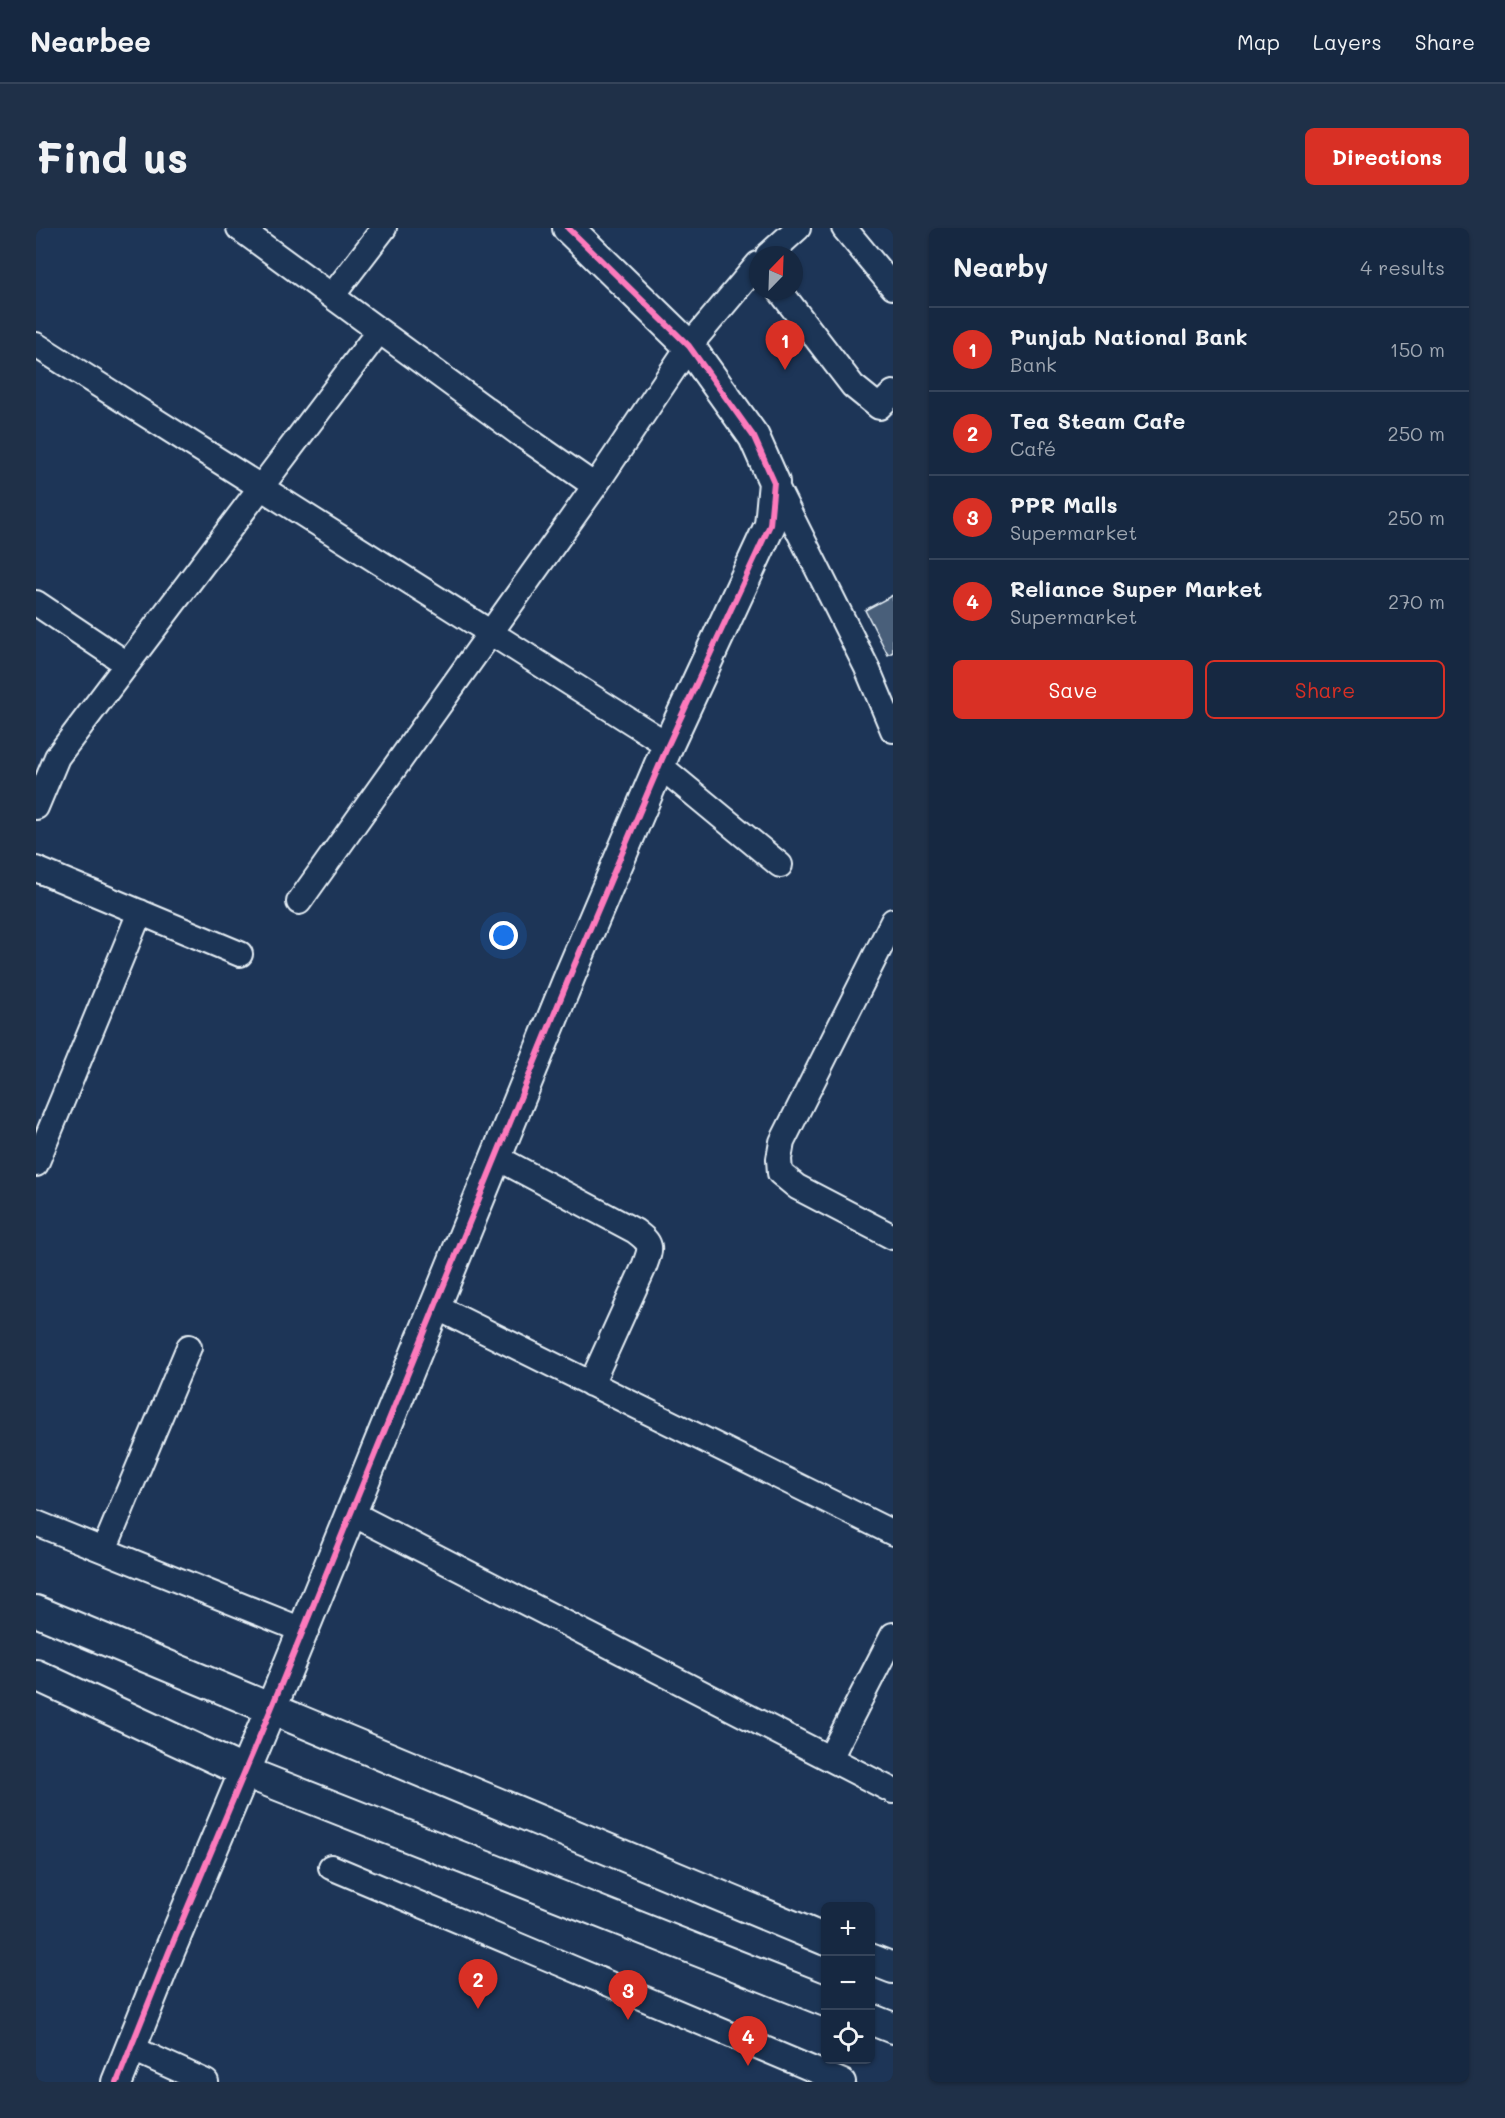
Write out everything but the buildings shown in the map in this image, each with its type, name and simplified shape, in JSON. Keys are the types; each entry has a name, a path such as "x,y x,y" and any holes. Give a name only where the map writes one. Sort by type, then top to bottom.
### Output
{"street":[{"path":"239,228 595,486"},
{"path":"332,296 384,228"},
{"path":"568,228 689,346 754,437 774,482 867,668 893,730"},
{"path":"778,246 798,228"},
{"path":"844,228 893,287"},
{"path":"299,902 595,486 689,346 749,275"},
{"path":"787,300 853,386 879,407 893,393"},
{"path":"36,807 57,757 379,331"},
{"path":"36,345 490,634 663,755 780,865"},
{"path":"117,2082 436,1307 570,974 663,755 770,525 774,482"},
{"path":"36,603 127,664"},
{"path":"36,869 240,954"},
{"path":"36,1164 140,912"},
{"path":"893,921 782,1143 778,1159 780,1173 797,1187 893,1237"},
{"path":"496,1157 648,1240 650,1246 644,1267 591,1384"},
{"path":"436,1307 893,1533"},
{"path":"104,1550 189,1347"},
{"path":"351,1513 893,1791"},
{"path":"36,1523 302,1630"},
{"path":"36,1611 821,1938"},
{"path":"830,1758 893,1635"},
{"path":"36,1675 244,1772 821,1999"},
{"path":"331,1867 843,2082"},
{"path":"875,1961 893,1968"},
{"path":"875,2021 893,2028"},
{"path":"131,2048 206,2082"}],"cycle path":[{"path":"117,2082 571,973 668,745 770,525 774,482 754,437 689,346 568,228"}],"place":[{"name":"Punjab National Bank","path":"785,370"},
{"name":"Tea Steam Cafe","path":"478,2009"},
{"name":"PPR Malls","path":"628,2020"},
{"name":"Reliance Super Market","path":"748,2066"}]}
